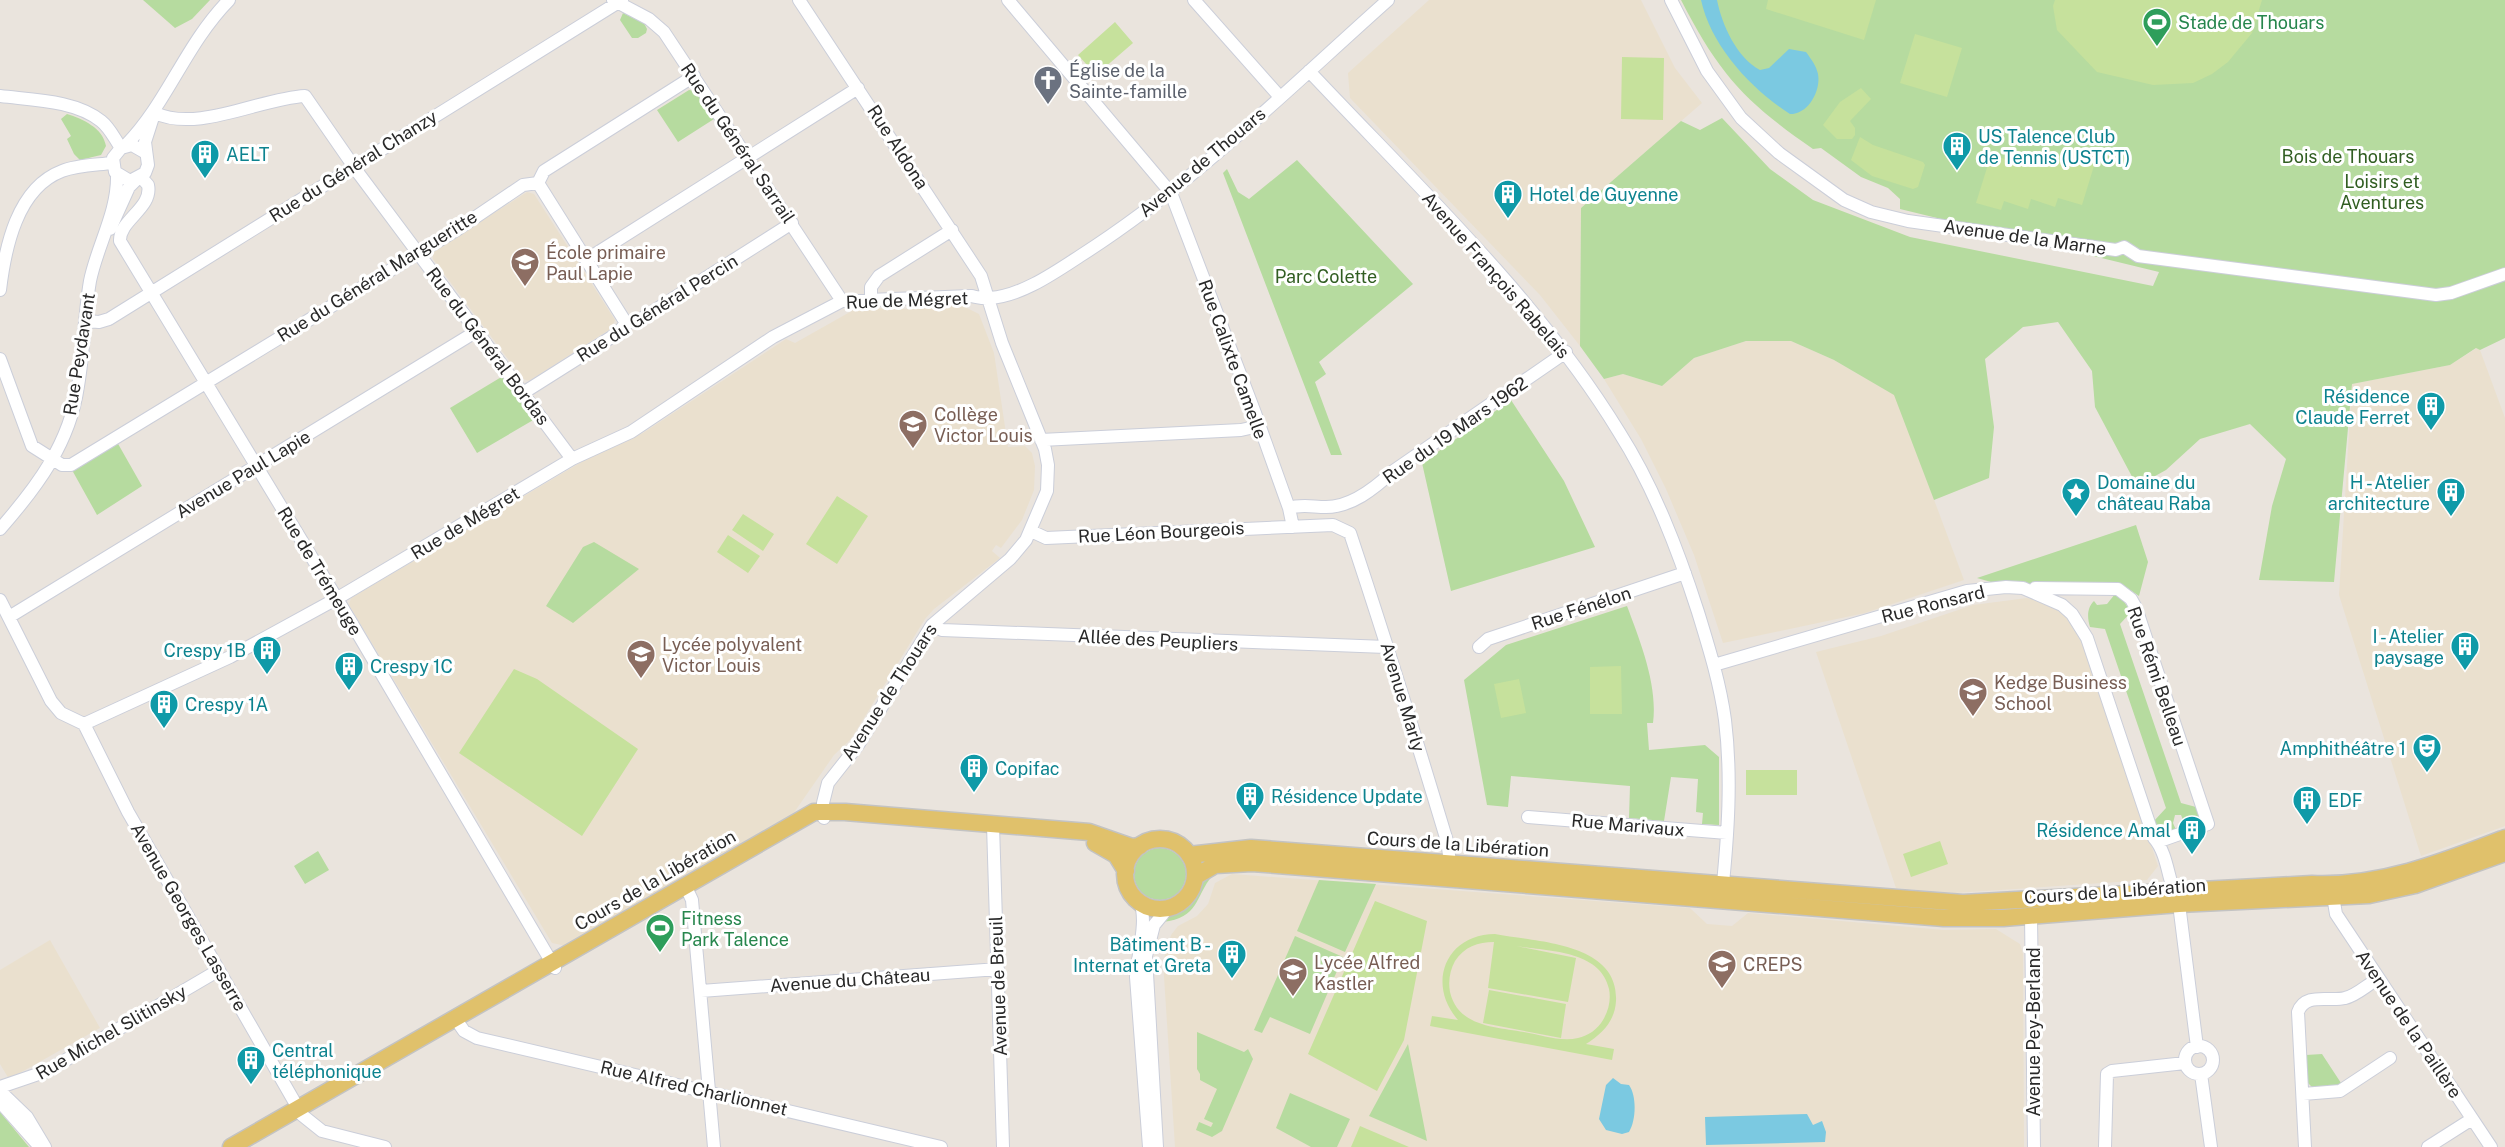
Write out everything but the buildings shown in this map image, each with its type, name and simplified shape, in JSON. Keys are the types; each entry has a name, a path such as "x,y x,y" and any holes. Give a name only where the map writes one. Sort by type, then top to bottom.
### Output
{"main road":[{"name":"Cours de la Libération","path":"231,1147 300,1111 687,888 824,814 993,828 1089,832 1132,847 1140,846"},
{"name":"Cours de la Libération","path":"993,828 1097,843 1116,855 1126,871"},
{"name":"Cours de la Libération","path":"1189,855 1251,848 1450,862 1944,918 2031,916 2104,911 2127,902 2154,898 2332,892 2385,879 2505,838"},
{"path":"1152,840 1169,841 1178,845 1189,855 1196,876 1188,896 1168,908 1152,908 1139,901 1129,889 1126,871 1130,857 1140,846 1152,840"},
{"name":"Cours de la Libération","path":"1196,876 1209,867 1231,863 1353,870 1545,886 1571,881 1704,889 1723,892 1730,896 1749,895 1809,900 1836,894 1963,903 2128,893 2175,897 2289,885 2369,895 2408,887 2505,853"},
{"path":"1353,870 1382,866 1440,868 1450,862"},
{"path":"2031,916 2047,908 2101,903 2128,893"},
{"name":"Cours de la Libération","path":"247,1147 300,1111"}],"street":[{"path":"155,113 115,153 115,169 124,180 139,178 148,168 146,136 155,113 191,46 229,0"},
{"name":"Rue Aldona","path":"799,0 952,230 981,276 988,299"},
{"name":"Rue Calixte Camelle","path":"1008,0 1171,193 1289,508 1293,527"},
{"path":"1194,0 1280,97"},
{"name":"Avenue de Thouars","path":"824,814 828,783 858,745 932,625 1010,560 1031,531 1044,498 1048,478 1047,456 1002,343 988,299 1006,295 1059,269 1171,193 1388,0"},
{"name":"Avenue de la Marne","path":"1671,0 1707,71 1741,118 1779,153 1844,200 1871,212 1908,221 2116,250 2124,247 2139,256 2436,295 2451,293 2505,274"},
{"name":"Rue du Général Sarrail","path":"618,1 660,27 842,301"},
{"name":"Rue du Général Chanzy","path":"86,321 99,322 109,319 618,1"},
{"name":"Avenue François Rabelais","path":"1309,71 1507,283 1566,352 1620,433 1664,518 1685,573 1720,687 1728,748 1727,833 1723,892"},
{"name":"Rue du Général Margueritte","path":"53,460 62,465 71,465 459,229 523,185 538,183 544,171 694,76"},
{"path":"586,260 858,88"},
{"path":"0,96 66,106 90,114 105,125 123,146 136,146 146,153"},
{"name":"Rue du Général Bordas","path":"155,113 168,118 202,116 305,96 353,166 572,459"},
{"path":"0,290 11,238 17,220 31,195 60,171 115,169"},
{"name":"Rue Peydavant","path":"0,529 45,474 74,407 93,270 107,233 115,169"},
{"name":"Rue Peydavant","path":"107,233 116,220 129,188 139,178"},
{"name":"Rue de Trémeuge","path":"139,178 148,184 149,192 119,238 553,966"},
{"path":"538,183 626,324"},
{"name":"Rue du Général Percin","path":"523,393 618,333 626,324 638,321 792,223"},
{"path":"871,300 871,287 879,276 952,230"},
{"name":"Rue de Mégret","path":"84,724 230,657 336,599 572,459 631,432 773,337 842,301 972,296 988,299"},
{"name":"Avenue Paul Lapie","path":"9,617 477,331"},
{"name":"Rue du 19 Mars 1962","path":"1289,508 1344,505 1366,493 1566,352"},
{"path":"0,359 29,442 53,460"},
{"path":"1041,440 1241,430 1259,426"},
{"name":"Rue Léon Bourgeois","path":"1031,531 1046,538 1333,525 1350,533"},
{"name":"Avenue Marly","path":"1350,533 1377,609 1386,647 1447,841 1450,862"},
{"name":"Rue Fénélon","path":"1479,647 1488,639 1685,573"},
{"name":"Rue Ronsard","path":"1714,665 1967,591 2024,588 2062,605 2072,614 2088,639 2175,897 2197,1047"},
{"name":"Rue Rémi Belleau","path":"2024,588 2118,589 2131,599 2208,824 2157,842"},
{"path":"0,600 56,708 70,720 84,724"},
{"name":"Allée des Peupliers","path":"932,625 942,630 1386,647"},
{"name":"Avenue Georges Lasserre","path":"84,724 128,812 300,1111"},
{"name":"Rue Marivaux","path":"1528,817 1727,833"},
{"name":"Avenue de Breuil","path":"993,828 1003,1147"},
{"path":"687,888 702,991 714,1147"},
{"name":"Avenue de la Paillère","path":"2332,892 2336,914 2491,1147"},
{"path":"1139,901 1144,922 1137,953 1136,976 1153,1142"},
{"path":"1153,1142 1146,956 1154,925 1168,908"},
{"name":"Avenue Pey-Berland","path":"2031,916 2034,1147"},
{"name":"Avenue du Château","path":"702,991 998,969"},
{"name":"Rue Michel Slitinsky","path":"0,1089 47,1071 219,970"},
{"path":"2305,1147 2298,1012 2301,1005 2308,1000 2347,998 2378,979"},
{"name":"Rue Alfred Charlionnet","path":"457,1021 464,1030 477,1038 941,1147"},
{"path":"2197,1047 2206,1049 2213,1061 2209,1070 2201,1074 2189,1070 2185,1063 2186,1054 2197,1047"},
{"path":"2303,1094 2340,1091 2390,1058"},
{"path":"2105,1147 2107,1074 2112,1071 2185,1063"},
{"path":"2201,1074 2211,1147"},
{"path":"0,1089 27,1116 45,1147"},
{"path":"0,1102 40,1147"},
{"path":"300,1111 322,1131 385,1147"},
{"path":"2431,1146 2472,1119"}],"shaded area":[{"path":"1429,0 1641,0 1675,68 1702,103 1581,208 1580,346 1540,295 1350,98 1348,73"},
{"name":"École primaire Paul Lapie","path":"527,192 534,194 615,320 612,328 529,381 523,379 433,259 433,252"},
{"name":"Lycée polyvalent Victor Louis","path":"957,303 979,314 994,353 1008,447 1025,446 1032,453 1035,466 1034,490 1022,520 1001,548 996,545 992,551 1000,558 934,609 925,619 851,739 834,755 793,814 566,946 552,943 349,605 351,598 585,460 643,433 786,339 795,343 857,308 904,309"},
{"path":"1746,341 1791,341 1834,360 1895,395 1964,580 1865,613 1723,643 1694,555 1666,489 1641,439 1604,379 1623,374 1662,386 1694,358"},
{"path":"2477,348 2480,350 2505,418 2505,826 2421,856 2339,595 2352,384 2450,365"},
{"name":"Kedge Business School","path":"2027,598 2051,603 2064,613 2085,644 2158,866 2147,880 1955,893 1896,888 1816,652 1881,636 1973,605"},
{"name":"CREPS","path":"1232,874 1690,908 1707,924 1732,926 1748,913 1944,930 1996,929 2020,944 2023,954 2024,1147 1175,1147 1163,961 1171,935 1178,926 1197,916 1208,904 1215,883"},
{"path":"50,940 100,1028 9,1079 0,1064 0,970"}],"green space":[{"path":"143,0 210,0 192,19 175,28"},
{"path":"1681,0 2505,0 2505,338 2480,350 2476,348 2450,365 2352,384 2334,582 2259,580 2272,506 2286,459 2250,424 2200,439 2166,470 2137,486 2095,407 2092,371 2058,322 2023,327 1985,359 1994,427 1989,478 1934,500 1894,395 1834,360 1791,341 1746,341 1694,358 1662,386 1623,374 1604,379 1580,346 1581,208 1681,121 1700,130 1722,118 1770,169 1813,200 1910,237 2153,286 2159,272 1900,209 1900,199 1888,188 1861,177 1821,148 1813,149 1751,101 1708,48"},
{"path":"1768,0 1876,0 1864,40 1766,9"},
{"name":"Stade de Thouars","path":"2055,0 2262,0 2252,33 2228,62 2212,74 2193,83 2153,85 2097,72 2057,30 2053,6"},
{"path":"623,13 644,23 646,33 638,38 632,38 620,20"},
{"path":"1115,22 1133,43 1096,75 1078,55"},
{"path":"1915,34 1962,48 1947,97 1900,83"},
{"path":"1622,57 1664,58 1663,120 1621,119"},
{"path":"1861,88 1871,99 1850,121 1855,128 1855,135 1852,139 1837,139 1823,125 1840,102"},
{"path":"689,90 695,91 714,119 678,142 657,110"},
{"path":"67,114 97,129 106,146 101,155 80,160 74,154 67,139 71,136 61,119"},
{"path":"1860,137 1873,145 1923,162 1925,165 1918,187 1913,189 1872,176 1851,160"},
{"path":"2073,148 2097,156 2082,205 2058,198 2055,207 2031,199 2028,209 2004,201 2001,210 1976,203 1991,155 2015,162 2018,153 2042,160 2046,150 2070,158"},
{"name":"Parc Colette","path":"1297,160 1413,284 1319,362 1326,374 1315,382 1342,455 1331,455 1223,173 1227,169 1238,192 1249,199"},
{"path":"503,376 535,419 477,453 450,408"},
{"path":"1511,400 1564,481 1595,547 1451,591 1422,463"},
{"path":"117,442 142,486 97,515 72,470"},
{"path":"837,496 868,516 837,564 806,544"},
{"path":"743,514 774,534 763,551 732,530"},
{"path":"2136,525 2148,562 2139,596 2123,585 1998,584 1977,578"},
{"path":"728,535 760,556 748,573 717,552"},
{"path":"594,542 639,569 573,623 546,606 583,547"},
{"path":"2115,594 2121,597 2131,612 2120,624 2181,803 2196,807 2200,820 2186,827 2181,815 2175,815 2173,823 2176,830 2162,835 2154,821 2166,808 2105,629 2090,627 2089,623 2089,610 2094,601 2097,605 2107,604"},
{"path":"1627,606 1647,663 1653,694 1653,723 1647,723 1649,750 1705,745 1719,757 1719,825 1702,824 1703,813 1696,812 1698,779 1671,777 1664,821 1629,818 1630,786 1511,776 1508,807 1487,805 1464,680 1506,645"},
{"path":"1621,666 1622,714 1590,714 1590,667"},
{"path":"514,669 537,679 638,749 582,836 459,753"},
{"path":"1519,679 1526,713 1501,718 1494,684"},
{"path":"1746,770 1797,770 1797,795 1746,795"},
{"path":"1940,841 1948,864 1911,877 1903,854"},
{"path":"1155,848 1165,848 1174,852 1182,860 1186,874 1182,888 1174,896 1165,900 1155,900 1146,896 1138,888 1134,879 1134,869 1138,860 1146,852"},
{"path":"318,851 329,870 305,884 294,866"},
{"path":"1212,876 1190,911 1175,920 1163,922 1171,914 1187,905 1200,886"},
{"path":"1319,880 1376,884 1345,952 1297,931"},
{"path":"1375,901 1427,921 1404,1040 1377,1091 1308,1054"},
{"path":"1495,934 1552,943 1590,956 1604,967 1613,982 1615,1008 1607,1026 1586,1044 1614,1049 1612,1060 1430,1026 1432,1016 1458,1020 1448,1006 1443,991 1446,964 1453,952 1464,942 1478,936","holes":["1494,942 1488,988 1568,1002 1576,958 1516,946 1557,952 1584,960 1604,976 1609,989 1610,1001 1603,1020 1592,1032 1571,1039 1551,1038 1490,1026 1470,1019 1454,1004 1449,980 1452,968 1455,961 1467,949 1477,944"]},
{"path":"1295,936 1343,957 1310,1034 1270,1017 1262,1033 1254,1030"},
{"path":"1489,990 1566,1004 1561,1038 1483,1023"},
{"path":"1197,1032 1244,1052 1248,1049 1253,1059 1222,1131 1212,1137 1196,1130 1199,1122 1211,1127 1213,1123 1204,1119 1217,1089 1200,1080 1197,1069"},
{"path":"1408,1044 1427,1141 1369,1116"},
{"path":"2322,1054 2341,1083 2335,1086 2313,1088 2308,1083 2306,1055"},
{"path":"1290,1093 1350,1119 1337,1147 1311,1147 1276,1128"},
{"path":"0,1112 29,1147 0,1147"},
{"path":"1360,1126 1409,1147 1351,1147"}],"water":[{"path":"1701,0 1717,0 1732,40 1744,58 1760,70 1769,68 1789,49 1806,52 1818,74 1818,87 1808,106 1797,113 1790,114 1747,79 1723,50 1706,17"},
{"path":"1613,1078 1621,1084 1629,1085 1633,1095 1635,1109 1633,1122 1629,1132 1622,1134 1606,1130 1599,1119 1606,1085"},
{"path":"1807,1114 1813,1125 1822,1121 1826,1132 1825,1142 1706,1145 1705,1117"}],"place":[{"name":"Stade de Thouars","path":"2157,48"},
{"name":"Église de la Sainte-famille","path":"1048,106"},
{"name":"US Talence Club de Tennis (USTCT)","path":"1957,172"},
{"name":"AELT","path":"205,180"},
{"name":"Hotel de Guyenne","path":"1508,220"},
{"name":"École primaire Paul Lapie","path":"525,288"},
{"name":"Résidence Claude Ferret","path":"2431,432"},
{"name":"Collège Victor Louis","path":"913,450"},
{"name":"Domaine du château Raba","path":"2076,518"},
{"name":"H - Atelier architecture","path":"2451,518"},
{"name":"I - Atelier paysage","path":"2465,672"},
{"name":"Crespy 1B","path":"267,676"},
{"name":"Lycée polyvalent Victor Louis","path":"641,680"},
{"name":"Crespy 1C","path":"349,692"},
{"name":"Kedge Business School","path":"1973,718"},
{"name":"Crespy 1A","path":"164,730"},
{"name":"Amphithéâtre 1","path":"2427,774"},
{"name":"Copifac","path":"974,794"},
{"name":"Résidence Update","path":"1250,822"},
{"name":"EDF","path":"2307,826"},
{"name":"Résidence Amal","path":"2192,856"},
{"name":"Fitness Park Talence","path":"660,954"},
{"name":"Bâtiment B - Internat et Greta","path":"1232,980"},
{"name":"CREPS","path":"1722,990"},
{"name":"Lycée Alfred Kastler","path":"1293,998"},
{"name":"Central téléphonique","path":"251,1086"}],"park label":[{"name":"Bois de Thouars","path":"2348,156"},
{"name":"Loisirs et Aventures","path":"2382,192"}]}
